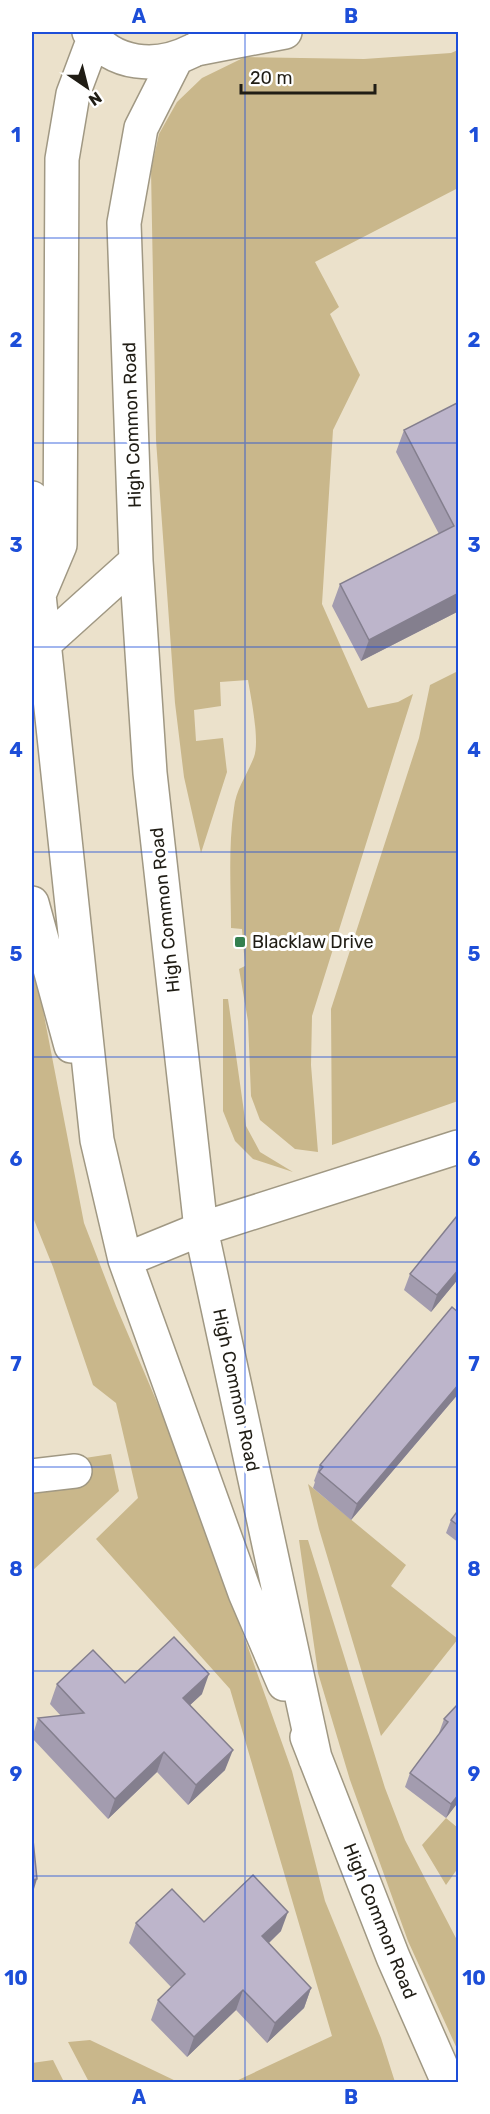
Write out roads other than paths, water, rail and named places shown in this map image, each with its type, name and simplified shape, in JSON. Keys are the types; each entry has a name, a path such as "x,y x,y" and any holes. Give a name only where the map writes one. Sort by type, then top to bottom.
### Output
{"street":[{"path":"35,597 60,546 62,159 73,94 91,35 111,52 132,61 154,63 195,46 285,32"},
{"name":"High Common Road","path":"195,46 141,128 124,223 136,561 150,773 201,1229 315,1758"},
{"name":"High Common Road","path":"32,498 38,646 97,1140 125,1260 245,1593 315,1758 393,1957 448,2082"},
{"path":"38,646 136,561"},
{"path":"32,903 97,1140"},
{"path":"125,1260 201,1229 459,1148"},
{"path":"32,1476 75,1471"}],"place":[{"name":"Blacklaw Drive","path":"240,942"}]}
